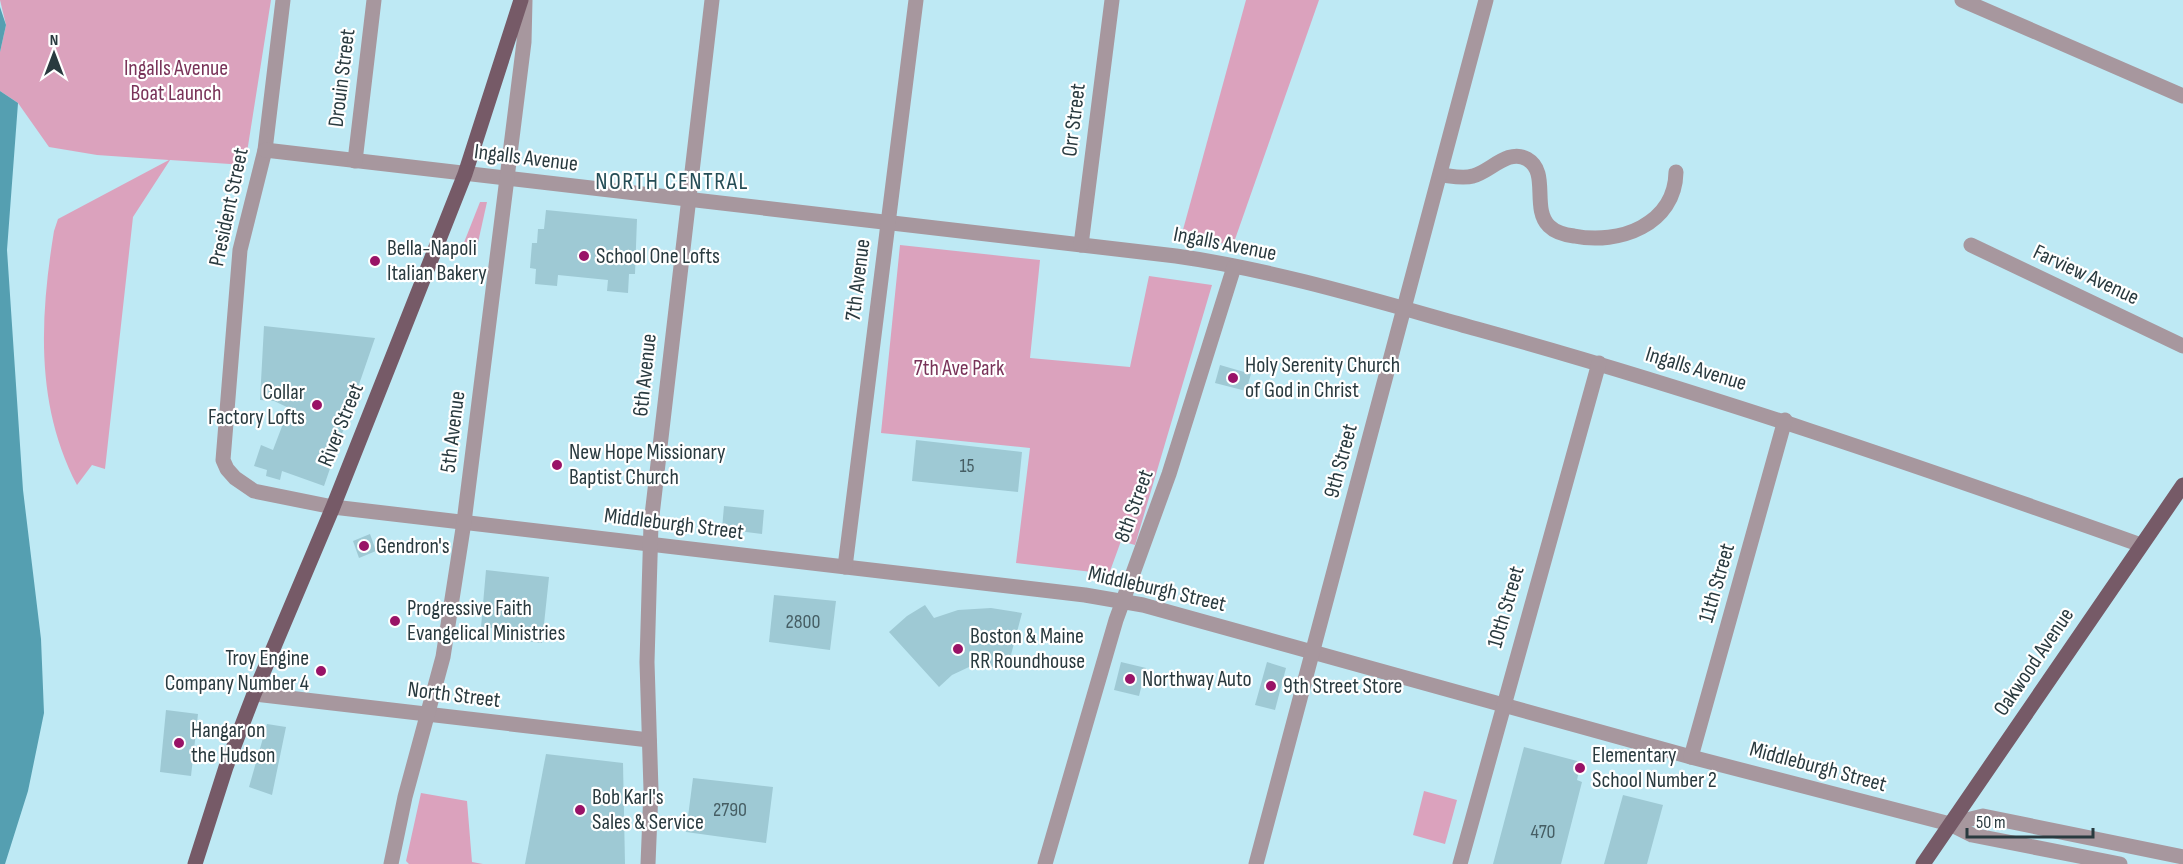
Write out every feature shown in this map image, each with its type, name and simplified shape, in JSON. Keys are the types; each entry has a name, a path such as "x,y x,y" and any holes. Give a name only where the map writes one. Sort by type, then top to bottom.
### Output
{"main road":[{"name":"River Street","path":"195,864 226,767 254,694 333,507 465,174 523,0"},
{"name":"Oakwood Avenue","path":"1923,864 2183,485"}],"street":[{"name":"President Street","path":"223,460 240,249 265,150 284,0"},
{"name":"Drouin Street","path":"355,161 375,0"},
{"name":"5th Avenue","path":"391,864 405,796 443,657 464,522 524,42 523,0"},
{"name":"6th Avenue","path":"648,864 651,790 647,662 650,544 687,200 712,0"},
{"name":"7th Avenue","path":"845,567 916,0"},
{"name":"Orr Street","path":"1081,245 1112,0"},
{"name":"9th Street","path":"1256,864 1486,0"},
{"path":"1967,3 2183,96"},
{"name":"Ingalls Avenue","path":"265,150 1081,245 1234,267 1405,309 1599,363 1785,420 2141,544"},
{"path":"1441,175 1470,177 1509,157 1518,156 1527,159 1534,165 1537,175 1539,208 1550,228 1585,238 1615,237 1634,233 1649,224 1662,211 1671,195 1676,172"},
{"name":"Farview Avenue","path":"1971,245 2183,346"},
{"name":"8th Street","path":"1045,864 1086,718 1123,602 1169,474 1234,267"},
{"name":"10th Street","path":"1460,864 1502,705 1599,363"},
{"name":"11th Street","path":"1691,757 1785,420"},
{"name":"Middleburgh Street","path":"223,460 226,469 254,491 333,507 1123,602 1312,651 1691,757 1950,824 1972,835 2120,864"},
{"name":"North Street","path":"254,694 649,740"},
{"path":"1950,824 1983,816 2183,857"},
{"path":"2103,862 2107,841"}],"green space":[{"name":"Ingalls Avenue Boat Launch","path":"0,0 271,0 245,165 170,160 133,217 105,469 92,465 77,485 63,455 54,424 44,360 46,296 54,231 58,219 169,160 97,155 49,147 18,103 0,91 0,52 6,25"},
{"path":"1246,0 1319,0 1233,245 1181,237"},
{"path":"480,202 487,202 477,247 463,245"},
{"name":"7th Ave Park","path":"900,245 1040,260 1030,358 1130,367 1149,276 1212,285 1135,545 1121,541 1109,574 1016,563 1030,448 881,433"},
{"path":"1424,791 1457,800 1445,844 1413,835"},
{"path":"421,793 467,801 472,862 483,864 409,864 406,861"}],"water":[{"path":"0,7 6,25 0,52"},
{"path":"0,91 18,103 7,250 23,490 41,639 44,713 28,791 5,864 0,864"}],"building":[{"name":"School One Lofts","path":"546,210 637,219 635,274 629,274 628,293 607,291 608,280 558,275 557,286 535,284 536,269 530,268 532,243 537,243 538,229 544,229"},
{"name":"Collar Factory Lofts","path":"264,326 375,338 324,486 282,471 280,480 266,476 267,470 254,466 261,445 273,450 289,408 274,401 260,400"},
{"name":"Holy Serenity Church of God in Christ","path":"1220,365 1251,374 1246,391 1215,383"},
{"path":"916,440 1022,452 1018,492 912,481"},
{"path":"724,506 764,510 762,534 722,529"},
{"name":"Gendron's","path":"370,534 376,551 359,558 353,541"},
{"path":"486,570 549,577 542,643 514,640 516,630 481,627"},
{"path":"774,595 836,601 830,650 769,642"},
{"name":"Boston & Maine RR Roundhouse","path":"925,605 934,618 958,610 991,608 1022,613 1007,670 984,665 969,667 952,675 939,687 889,632 907,616"},
{"name":"Northway Auto","path":"1121,662 1146,668 1139,696 1114,690"},
{"name":"9th Street Store","path":"1267,662 1286,668 1275,710 1255,705"},
{"name":"Hangar on the Hudson","path":"166,710 198,714 191,776 160,772"},
{"path":"267,724 286,727 272,795 249,787"},
{"name":"Elementary School Number 2","path":"1524,747 1581,762 1577,780 1582,782 1561,864 1493,864"},
{"name":"Bob Karl's Sales & Service","path":"546,754 623,763 625,864 525,864"},
{"path":"693,778 773,787 766,843 686,832"},
{"name":"Elementary School Number 2","path":"1623,795 1663,805 1647,864 1604,864"}],"place":[{"name":"School One Lofts","path":"584,256"},
{"name":"Bella-Napoli Italian Bakery","path":"375,261"},
{"name":"Holy Serenity Church of God in Christ","path":"1233,378"},
{"name":"Collar Factory Lofts","path":"317,405"},
{"name":"New Hope Missionary Baptist Church","path":"557,465"},
{"name":"Gendron's","path":"364,546"},
{"name":"Progressive Faith Evangelical Ministries","path":"395,621"},
{"name":"Boston & Maine RR Roundhouse","path":"958,649"},
{"name":"Troy Engine Company Number 4","path":"321,671"},
{"name":"Northway Auto","path":"1130,679"},
{"name":"9th Street Store","path":"1271,686"},
{"name":"Hangar on the Hudson","path":"179,743"},
{"name":"Elementary School Number 2","path":"1580,768"},
{"name":"Bob Karl's Sales & Service","path":"580,810"}],"district":[{"name":"NORTH CENTRAL","path":"672,181"}]}
